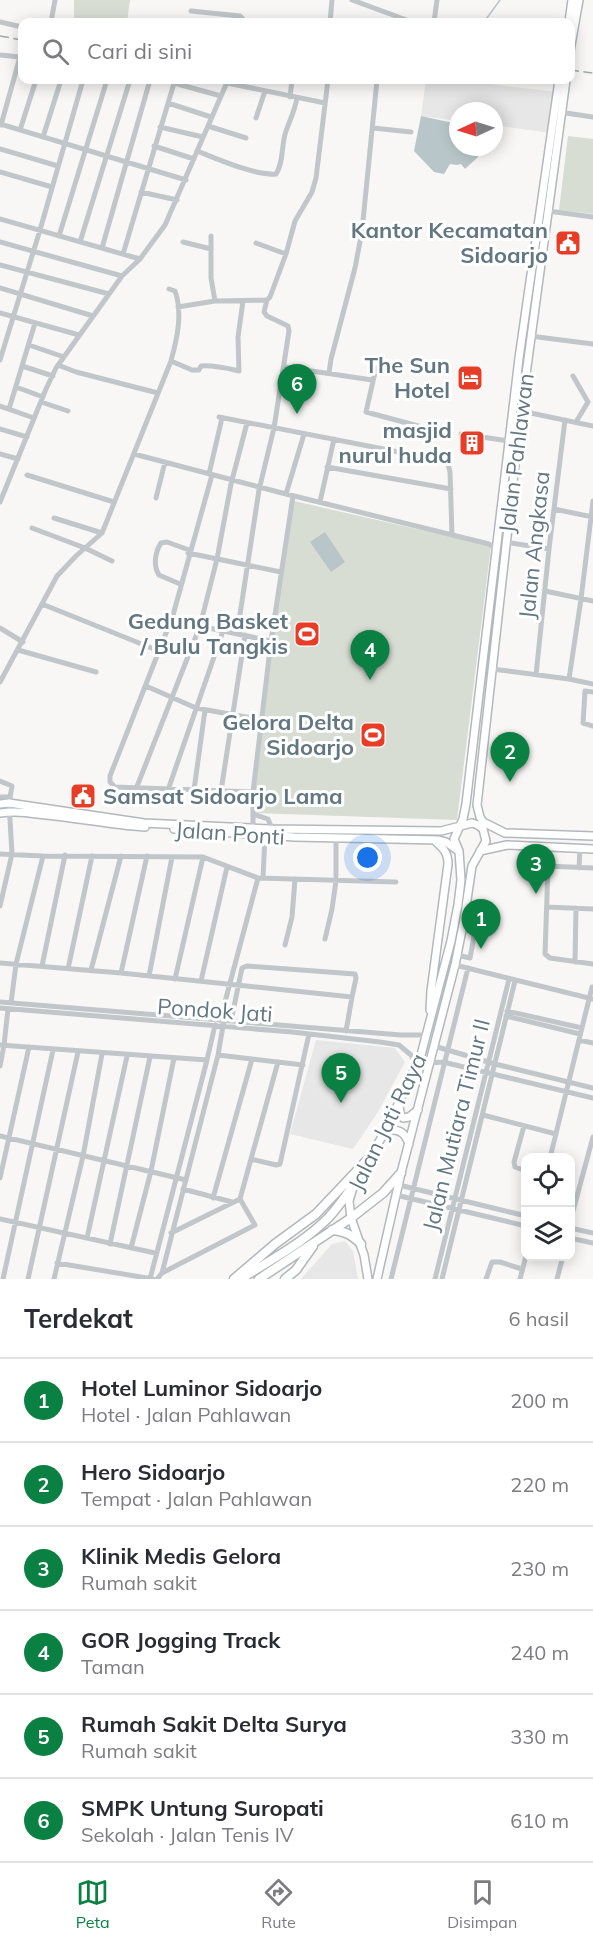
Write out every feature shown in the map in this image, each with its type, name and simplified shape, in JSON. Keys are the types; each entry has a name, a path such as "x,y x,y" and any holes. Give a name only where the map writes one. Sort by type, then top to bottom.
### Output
{"highway":[{"path":"238,1279 275,1244 316,1214 370,1157"},
{"path":"238,1279 256,1275 317,1241 383,1193 401,1173"},
{"path":"256,1275 327,1219 354,1184"},
{"path":"332,1230 346,1232 361,1244"},
{"path":"285,1279 296,1270 317,1241"}],"main road":[{"path":"569,18 572,0"},
{"path":"575,23 579,0"},
{"name":"Jalan Pahlawan","path":"523,358 531,336 548,211 559,84"},
{"name":"Jalan Pahlawan","path":"486,829 477,805 520,411 523,358 546,178 565,84"},
{"name":"Jalan Pahlawan","path":"426,1035 451,941 458,904 461,880 459,851 454,838 466,804 496,549 505,541 509,441 522,369"},
{"name":"Jalan Ponti","path":"0,804 144,823 272,829 336,838 434,840 446,842 459,851"},
{"name":"Jalan Ponti","path":"10,804 58,816 119,826 265,836 294,833 441,831 460,825"},
{"name":"Jalan Ponti","path":"0,813 10,804"},
{"path":"460,825 475,823 486,829 505,833 593,836"},
{"path":"434,1046 457,956 470,874 474,861 485,845 486,829"},
{"path":"429,1024 431,991 448,864 448,855 434,840"},
{"path":"480,851 507,845 593,849"},
{"name":"Jalan Jati Raya","path":"368,1279 361,1244 351,1218 349,1201 354,1184 386,1130 417,1066 426,1035"},
{"name":"Jalan Jati Raya","path":"377,1279 401,1173 434,1046"},
{"path":"399,1103 400,1114 403,1118 409,1117 418,1110"},
{"path":"386,1130 402,1132 409,1144"}],"street":[{"path":"52,18 55,0"},
{"path":"330,18 332,0"},
{"path":"352,0 401,18"},
{"path":"435,18 437,0"},
{"path":"191,11 242,18"},
{"path":"0,22 18,26"},
{"path":"0,55 18,57"},
{"path":"18,67 1,125 186,180"},
{"path":"20,130 35,84"},
{"path":"43,137 60,84"},
{"path":"0,360 82,84"},
{"path":"59,236 105,84"},
{"path":"80,242 129,84"},
{"path":"102,248 149,84"},
{"path":"123,254 174,84"},
{"path":"184,84 221,96"},
{"path":"0,502 3,484 18,459 58,365 108,294 122,276 140,260 165,225 227,84"},
{"path":"239,84 325,104"},
{"path":"197,151 227,163 276,174 286,130 293,115 292,84"},
{"path":"237,634 246,565 260,487 274,428 289,331 288,326 265,315 267,300 286,254 295,221 312,192 316,178 328,84"},
{"path":"329,374 362,231 377,84"},
{"path":"256,118 265,91"},
{"path":"168,104 211,117"},
{"path":"558,112 593,117"},
{"path":"208,126 246,138"},
{"path":"160,127 203,137"},
{"path":"373,128 411,132"},
{"path":"154,146 194,159"},
{"path":"0,149 58,166"},
{"path":"0,172 52,187"},
{"path":"141,192 177,200"},
{"path":"548,211 593,217"},
{"path":"0,219 140,260"},
{"path":"211,236 211,278 215,301"},
{"path":"0,242 122,276"},
{"path":"183,242 211,249"},
{"path":"256,243 286,254"},
{"path":"0,266 108,294"},
{"path":"0,288 93,316"},
{"path":"0,682 57,576 102,533 171,361 177,338 178,307 175,291 169,289"},
{"path":"178,307 215,301 267,300"},
{"path":"171,361 192,370 199,370 201,366 206,365 239,371 238,337 243,301"},
{"path":"0,313 80,335"},
{"path":"9,409 35,323"},
{"path":"0,336 7,339"},
{"path":"531,336 593,344"},
{"path":"28,345 64,357"},
{"path":"58,365 76,372 158,393"},
{"path":"22,366 53,376"},
{"path":"285,367 372,380"},
{"path":"376,368 366,412 452,433"},
{"path":"573,376 588,402 576,422"},
{"path":"16,387 68,411"},
{"path":"0,406 34,418"},
{"path":"520,411 593,426"},
{"path":"253,792 136,789 115,787 110,782 110,776 171,620 210,474 221,417 445,461 450,472 452,535"},
{"name":"Jalan Angkasa","path":"536,675 565,420"},
{"path":"136,789 200,626 247,423"},
{"path":"0,429 27,437"},
{"path":"286,494 304,434"},
{"path":"461,434 509,441"},
{"path":"320,502 334,439"},
{"path":"0,454 18,459"},
{"path":"134,454 489,544 496,549"},
{"path":"156,498 165,462"},
{"path":"327,467 451,489"},
{"path":"27,475 114,502"},
{"path":"253,829 253,792 271,641 293,496"},
{"path":"569,679 593,501"},
{"path":"554,509 592,516"},
{"path":"54,518 102,533"},
{"path":"32,528 112,561"},
{"path":"489,544 505,541 549,549"},
{"path":"180,584 156,572 158,547 161,543 167,542 189,552 217,559 281,572"},
{"path":"545,591 593,601"},
{"path":"42,604 159,651"},
{"path":"171,620 271,641"},
{"path":"0,628 23,642"},
{"path":"168,790 223,631"},
{"path":"221,791 245,635"},
{"path":"18,650 96,672"},
{"path":"492,669 593,684"},
{"path":"146,686 196,708 262,720"},
{"path":"593,692 585,691 583,723 593,726"},
{"path":"194,790 205,710"},
{"path":"0,781 12,786 10,804 12,854 0,906"},
{"path":"0,797 10,804"},
{"path":"253,813 268,819 272,829"},
{"path":"153,1279 156,1253 216,1019 222,1013 228,984 261,878 265,836"},
{"path":"325,939 336,878 336,838"},
{"path":"579,868 580,848"},
{"path":"0,854 203,857 261,878 336,878 396,882"},
{"path":"42,966 65,855"},
{"path":"11,1003 16,964 42,856"},
{"path":"68,969 92,856"},
{"path":"91,970 121,856"},
{"path":"121,973 147,856"},
{"path":"149,976 172,857"},
{"path":"175,979 203,857"},
{"path":"523,865 593,868"},
{"path":"201,981 227,867"},
{"path":"549,867 545,954 550,958 593,964"},
{"path":"285,945 292,916 295,879"},
{"path":"548,907 593,909"},
{"path":"575,962 576,908"},
{"path":"457,956 470,958 475,932 462,930"},
{"path":"0,963 352,997"},
{"path":"455,965 591,999"},
{"path":"162,1273 242,968 247,966 355,974 346,1031"},
{"path":"391,1279 468,968"},
{"name":"Jalan Mutiara Timur II","path":"492,1063 507,1013 512,980"},
{"name":"Jalan Mutiara Timur II","path":"458,1200 483,1115 492,1063 512,980"},
{"path":"551,1153 580,1034 591,999 592,987"},
{"name":"Pondok Jati","path":"0,1002 216,1019 226,1023 399,1045"},
{"name":"Pondok Jati","path":"0,1008 214,1027 226,1023 426,1035"},
{"path":"0,1066 8,1009"},
{"path":"222,1013 226,1023"},
{"path":"507,1013 580,1034 593,1043"},
{"path":"251,1159 280,1164 309,1034"},
{"path":"401,1035 399,1045 411,1054 417,1066"},
{"path":"2,1045 127,1056 207,1060"},
{"path":"434,1046 593,1088"},
{"path":"0,1178 29,1047"},
{"path":"3,1279 53,1050"},
{"path":"28,1279 78,1052"},
{"path":"54,1279 102,1054"},
{"path":"87,1238 127,1056"},
{"path":"218,1056 303,1065"},
{"path":"110,1244 150,1057"},
{"path":"131,1248 151,1171 174,1058"},
{"path":"213,1198 252,1059"},
{"path":"57,1263 153,1279 255,1225 240,1199 278,1062"},
{"path":"430,1063 444,1062 593,1098"},
{"name":"Jalan Mutiara Timur II","path":"442,1279 458,1200 490,1073"},
{"path":"483,1115 556,1134"},
{"path":"521,1170 515,1167 514,1162 524,1126"},
{"path":"0,1136 186,1180"},
{"path":"574,1207 593,1137"},
{"path":"399,1185 521,1215"},
{"path":"183,1189 232,1203"},
{"path":"396,1196 521,1225"},
{"path":"171,1233 240,1199"},
{"name":"Jalan Mutiara Timur II","path":"435,1279 456,1209"},
{"path":"0,1219 156,1253"},
{"path":"575,1229 593,1233"},
{"path":"575,1239 593,1243"},
{"path":"486,1279 489,1267 495,1261 522,1269"},
{"path":"520,1279 524,1261"},
{"path":"557,1279 562,1261"},
{"path":"111,1279 119,1273"}],"shaded area":[{"path":"74,0 130,0 128,18 74,18"},
{"path":"425,84 490,84 556,92 551,133 503,126 503,102 449,102 449,120 421,116"},
{"path":"421,116 449,122 449,156 478,156 465,169 461,164 450,164 444,174 434,172 414,151"},
{"path":"568,136 593,139 593,214 559,210"},
{"path":"294,501 491,546 457,820 253,813 271,641"},
{"path":"325,532 345,562 331,572 310,542"},
{"path":"316,1040 395,1048 405,1062 378,1112 353,1149 290,1134"},
{"path":"345,1241 353,1251 358,1279 301,1279 332,1244"}],"waterway":[{"path":"487,18 500,0"}],"railway":[{"path":"0,36 18,39"},
{"path":"575,71 593,73"}],"place":[{"name":"Kantor Kecamatan Sidoarjo","path":"568,243"},
{"name":"The Sun Hotel","path":"470,378"},
{"name":"SMPK Untung Suropati","path":"297,414"},
{"name":"masjid nurul huda","path":"472,443"},
{"name":"Gedung Basket / Bulu Tangkis","path":"307,634"},
{"name":"GOR Jogging Track","path":"370,680"},
{"name":"Gelora Delta Sidoarjo","path":"373,735"},
{"name":"Hero Sidoarjo","path":"510,782"},
{"name":"Samsat Sidoarjo Lama","path":"83,796"},
{"name":"Klinik Medis Gelora","path":"536,894"},
{"name":"Hotel Luminor Sidoarjo","path":"481,949"},
{"name":"Rumah Sakit Delta Surya","path":"341,1103"}]}
